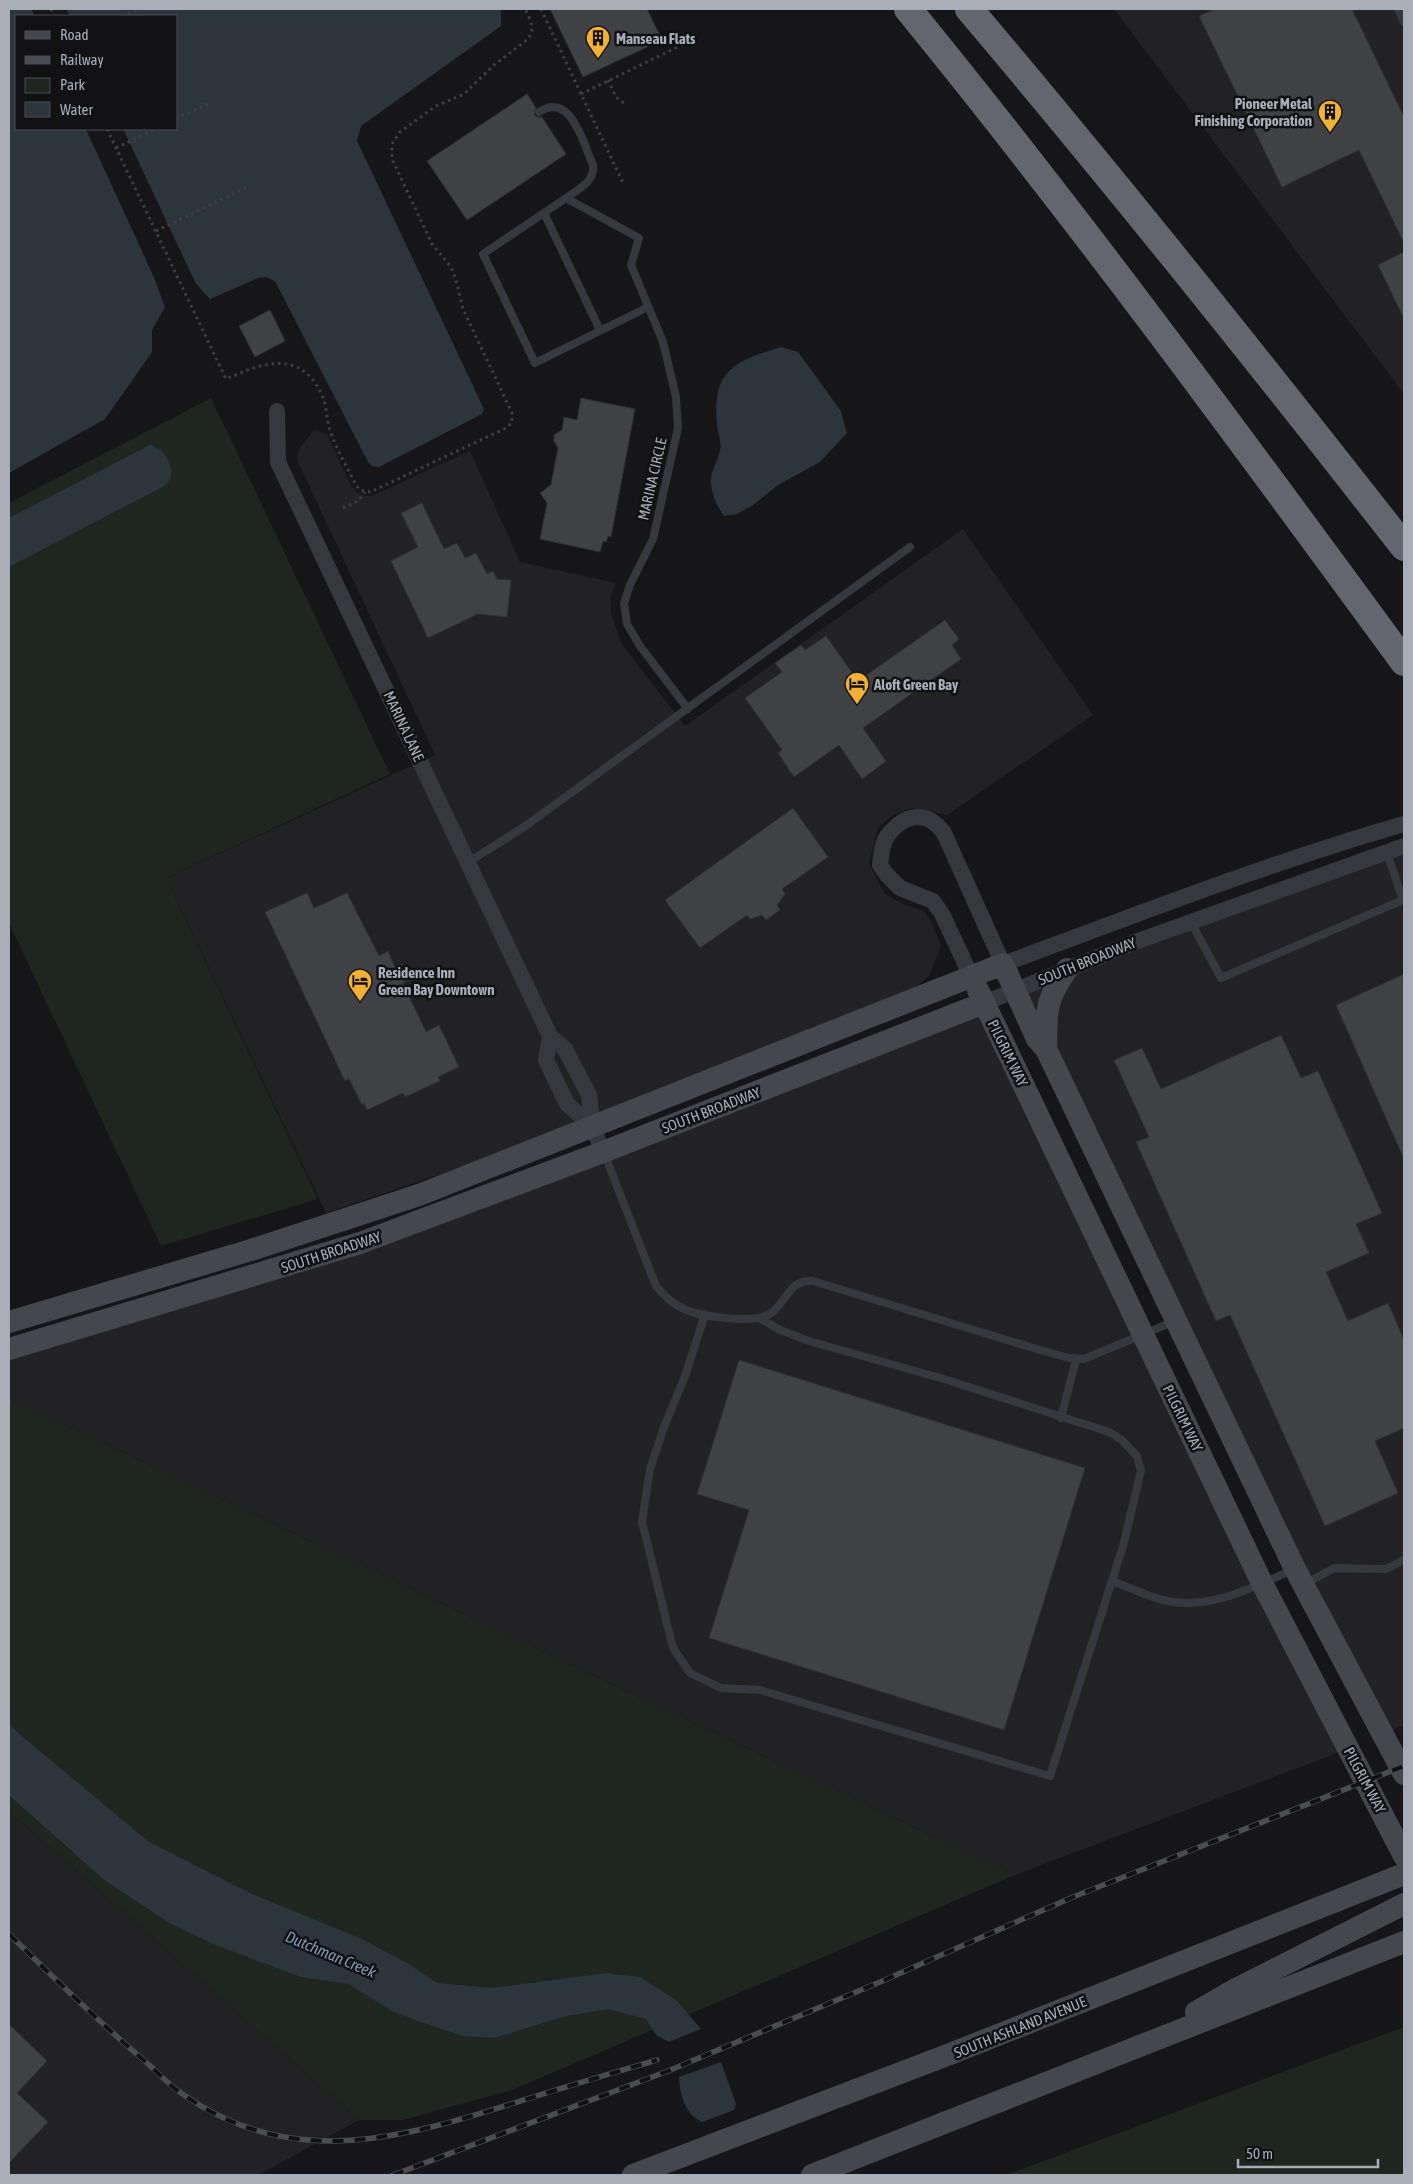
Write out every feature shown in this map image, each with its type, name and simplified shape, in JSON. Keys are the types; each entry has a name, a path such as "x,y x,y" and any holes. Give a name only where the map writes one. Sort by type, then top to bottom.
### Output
{"highway":[{"path":"908,9 981,98 1126,285 1404,662"},
{"path":"969,9 1060,116 1258,360 1404,547"}],"street":[{"name":"MARINA LANE","path":"277,411 278,462 550,1036 565,1049 589,1095 592,1126 603,1152"},
{"path":"971,976 942,914 933,901 900,888 886,875 880,865 887,836 900,824 915,816 927,817 937,824 944,833 1014,991 1037,1039 1046,1049 1299,1577 1404,1774"},
{"name":"SOUTH BROADWAY","path":"9,1322 251,1250 419,1195 971,976 1250,874 1404,824"},
{"name":"SOUTH BROADWAY","path":"9,1350 360,1244 603,1152 1190,922 1404,846"},
{"path":"1046,1049 1045,1026 1049,1002 1053,990 1067,969"},
{"name":"PILGRIM WAY","path":"971,976 1262,1583 1404,1856"},
{"name":"MARINA LANE","path":"550,1036 546,1060 567,1104 592,1126"},
{"name":"SOUTH ASHLAND AVENUE","path":"633,2175 950,2054 1404,1874"},
{"path":"1163,2037 1204,2006 1404,1904"},
{"path":"812,2175 1404,1942"}],"lane":[{"path":"1398,9 1404,22"},
{"path":"539,112 552,106 561,107 569,113 594,165 594,173 590,180 566,198 483,254 535,363 648,306"},
{"name":"MARINA CIRCLE","path":"566,198 639,238 631,266 663,342 676,397 678,428 653,539 630,585 624,602 627,624 640,646 688,709"},
{"path":"544,213 600,330"},
{"path":"467,863 524,827 910,547"},
{"path":"1190,922 1221,978 1403,900 1387,853"},
{"path":"603,1152 656,1286 673,1303 686,1310 705,1314 761,1319 780,1330 808,1341 944,1379 1109,1432 1122,1440 1137,1456 1141,1471 1136,1496 1112,1581 1050,1776 760,1690 720,1688 690,1673 673,1648 642,1522 650,1469 664,1427 685,1376 705,1314"},
{"path":"761,1319 772,1313 796,1284 803,1280 813,1281 1040,1350 1076,1359 1096,1356 1142,1334 1176,1321"},
{"path":"1061,1418 1076,1359"},
{"path":"1112,1581 1166,1601 1196,1604 1227,1598 1262,1583 1299,1577 1334,1568 1386,1569 1404,1560"}],"path":[{"path":"124,15 138,9"},
{"path":"343,508 358,501 365,492 383,486 504,429 512,423 512,413 463,309 456,280 450,267 432,244 392,159 391,151 395,138 400,132 436,106 464,94 494,65 528,39 533,30 525,9"},
{"path":"541,9 624,185"},
{"path":"581,94 692,40"},
{"path":"608,80 616,97 625,104"},
{"path":"178,118 210,103"},
{"path":"107,130 226,379 260,364 275,362 290,365 304,371 315,382 322,394 330,430 336,444 356,485 365,492"},
{"path":"116,148 153,130"},
{"path":"156,231 247,187"}],"shaded area":[{"path":"1114,9 1404,9 1404,394"},
{"path":"314,430 327,434 351,486 358,493 366,496 374,495 470,451 520,562 616,583 611,596 611,613 621,643 685,726 963,529 1093,715 947,815 912,808 893,815 878,828 869,863 884,893 907,906 924,911 931,921 941,946 929,976 913,989 523,1146 326,1213 166,878 435,755 298,462 297,455 300,448"},
{"path":"1404,846 1404,1725 1383,1734 1014,991"},
{"path":"984,1003 1348,1749 1015,1875 9,1398 9,1350 254,1277"},
{"path":"9,1811 359,2120 258,2175 9,2175"}],"green space":[{"path":"211,398 390,774 166,878 318,1199 161,1246 9,923 9,503"},
{"path":"9,1398 1015,1875 512,2090 403,2120 359,2120 9,1811"},
{"path":"1404,2027 1404,2175 1006,2175"}],"water":[{"path":"9,9 31,9 34,15 15,15 15,130 86,130 154,277 165,307 152,330 152,352 105,419 9,473"},
{"path":"66,9 501,9 501,26 361,126 357,141 484,409 482,414 379,467 372,466 368,462 275,281 266,277 258,278 210,299 195,283 123,130 178,130 178,15 69,15"},
{"path":"781,347 798,352 841,411 847,433 820,462 778,485 753,505 737,514 724,516 718,507 711,484 712,473 720,448 716,406 718,391 730,371 739,364"},
{"path":"150,445 162,452 170,465 171,475 166,485 9,567 9,518"},
{"name":"Dutchman Creek","path":"9,1723 18,1733 149,1842 252,1894 362,1939 407,1963 437,1983 492,1988 606,1973 640,1977 677,2001 701,2029 669,2042 656,2035 646,2019 608,2009 566,2016 494,2038 463,2036 390,2010 349,1984 301,1977 213,1944 171,1924 103,1879 9,1795"},
{"path":"721,2062 736,2104 734,2110 702,2122 691,2114 684,2103 679,2077"}],"pier":[{"path":"86,130 89,130 157,276 167,306 165,307 154,277"},
{"path":"120,130 123,130 195,282 202,291 199,292 193,284"}],"building":[{"name":"Manseau Flats","path":"550,9 647,9 662,40 583,77"},
{"name":"Pioneer Metal Finishing Corporation","path":"1215,9 1352,9 1404,117 1404,243 1359,150 1282,187 1199,16"},
{"path":"527,94 536,108 534,115 542,117 566,154 467,220 427,161"},
{"path":"1404,252 1404,319 1378,265"},
{"path":"270,310 285,341 255,357 239,326"},
{"path":"581,398 635,409 611,537 608,536 606,542 603,541 600,552 540,539 547,503 540,493 551,485 558,448 554,441 554,435 562,430 564,417 577,420"},
{"path":"422,503 444,549 457,543 465,558 476,553 487,574 493,571 497,579 511,580 507,617 478,614 428,638 391,561 418,547 401,513"},
{"name":"Aloft Green Bay","path":"945,620 959,639 952,645 961,659 863,728 886,761 862,779 839,745 794,777 778,753 782,750 745,698 782,672 775,663 801,645 805,650 826,636 858,681"},
{"path":"793,808 828,857 782,889 785,894 777,905 780,910 766,920 762,915 750,919 747,915 700,948 665,900"},
{"name":"Residence Inn Green Bay Downtown","path":"307,893 314,908 347,893 379,956 388,951 395,968 402,964 410,980 403,983 426,1032 439,1025 459,1067 438,1077 440,1081 405,1097 403,1093 367,1110 364,1103 362,1105 349,1079 345,1081 265,912"},
{"path":"1404,974 1404,1159 1336,1005"},
{"path":"1281,1035 1301,1078 1318,1071 1382,1213 1356,1224 1369,1253 1326,1272 1348,1321 1388,1303 1404,1340 1404,1428 1375,1441 1398,1493 1325,1526 1230,1315 1216,1321 1136,1142 1149,1137 1114,1060 1142,1048 1161,1089"},
{"path":"739,1360 1085,1468 1004,1730 709,1638 749,1510 697,1494"},
{"path":"9,2024 47,2061 17,2093 48,2122 9,2163"}],"railway":[{"path":"393,2175 668,2071 880,1982 1073,1897 1404,1766"},
{"path":"9,1934 94,2016 174,2088 226,2119 267,2133 309,2140 351,2140 394,2135 480,2114 657,2060"}],"place":[{"name":"Manseau Flats","path":"598,59"},
{"name":"Pioneer Metal Finishing Corporation","path":"1330,133"},
{"name":"Aloft Green Bay","path":"857,705"},
{"name":"Residence Inn Green Bay Downtown","path":"360,1002"}]}
